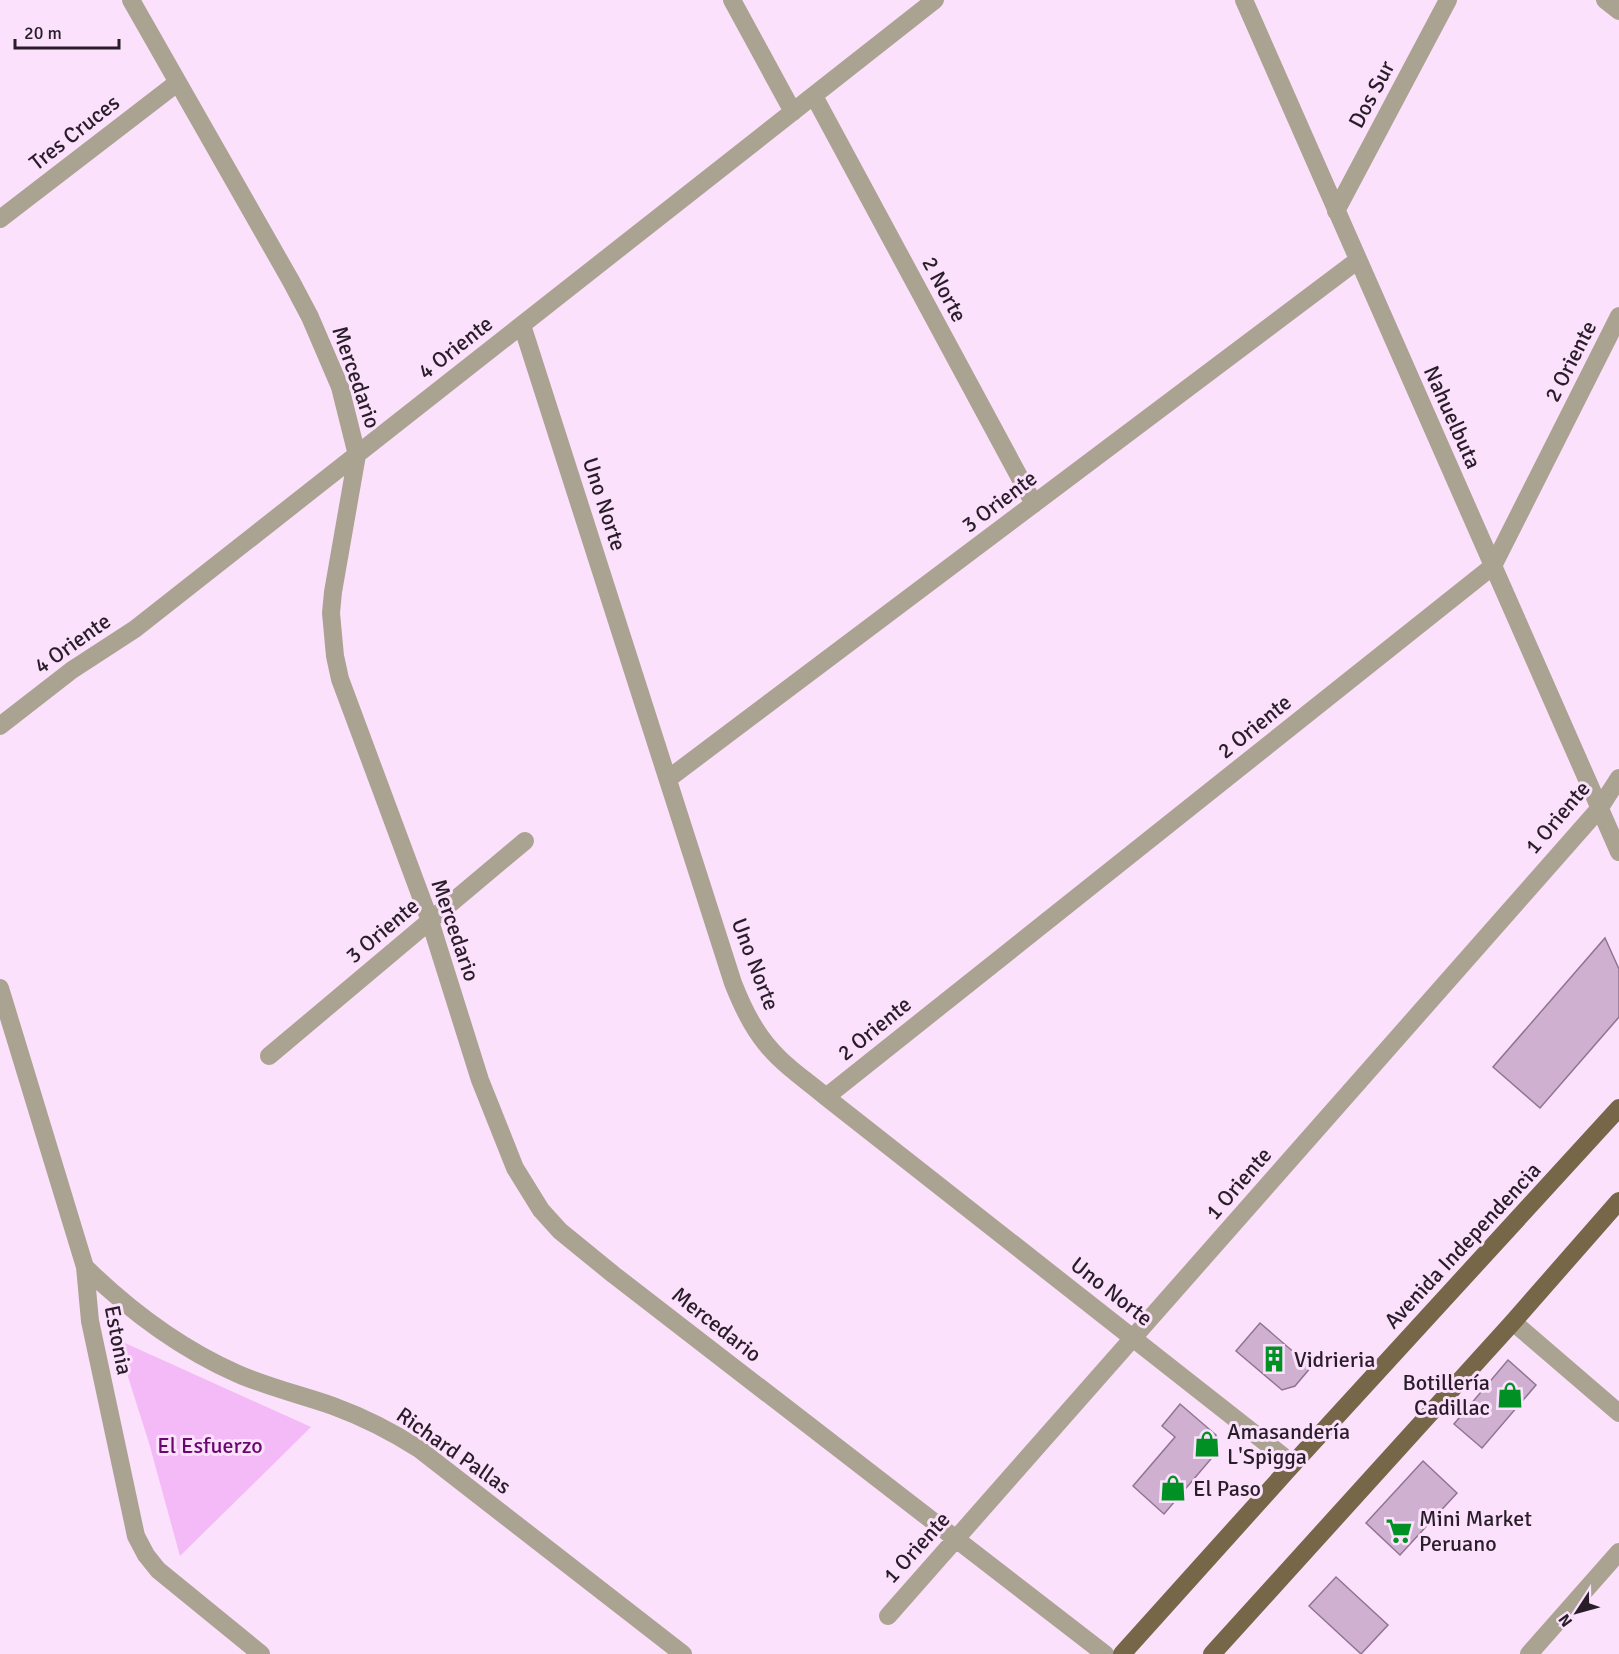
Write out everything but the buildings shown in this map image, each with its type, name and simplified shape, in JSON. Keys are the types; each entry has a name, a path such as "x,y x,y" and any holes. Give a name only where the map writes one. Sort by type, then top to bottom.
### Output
{"main road":[{"name":"Avenida Independencia","path":"1122,1654 1619,1108"},
{"path":"1212,1654 1514,1322 1619,1201"}],"street":[{"name":"Mercedario","path":"131,0 310,317 340,387 357,455 333,592 332,624 335,656 340,678 430,921 480,1080 515,1168 541,1210 560,1231 1105,1654"},
{"path":"732,0 793,112"},
{"name":"4 Oriente","path":"0,726 72,670 135,628 935,0"},
{"name":"Nahuelbuta","path":"1244,0 1619,852"},
{"name":"Dos Sur","path":"1336,211 1448,0"},
{"path":"1605,0 1619,11"},
{"name":"Tres Cruces","path":"0,219 177,83"},
{"name":"2 Norte","path":"814,96 1034,504"},
{"name":"3 Oriente","path":"668,779 1358,260"},
{"name":"2 Oriente","path":"826,1097 1493,566 1619,316"},
{"name":"Uno Norte","path":"522,325 733,983 744,1011 761,1037 779,1059 826,1097 1293,1464"},
{"name":"1 Oriente","path":"888,1616 1599,809 1619,778"},
{"name":"3 Oriente","path":"269,1056 525,841"},
{"name":"Estonia","path":"0,988 85,1267 90,1320 136,1536 146,1555 158,1570 261,1654"},
{"name":"Richard Pallas","path":"85,1267 112,1294 140,1317 172,1340 207,1360 240,1375 365,1419 396,1434 419,1449 683,1654"},
{"path":"1514,1322 1619,1413"},
{"path":"1529,1654 1619,1552"}],"green space":[{"name":"El Esfuerzo","path":"116,1339 311,1427 180,1556 149,1443"}],"place":[{"name":"Vidrieria","path":"1274,1359"},
{"name":"Botillería Cadillac","path":"1510,1395"},
{"name":"Amasandería L'Spigga","path":"1207,1444"},
{"name":"El Paso","path":"1173,1488"},
{"name":"Mini Market Peruano","path":"1399,1531"}]}
